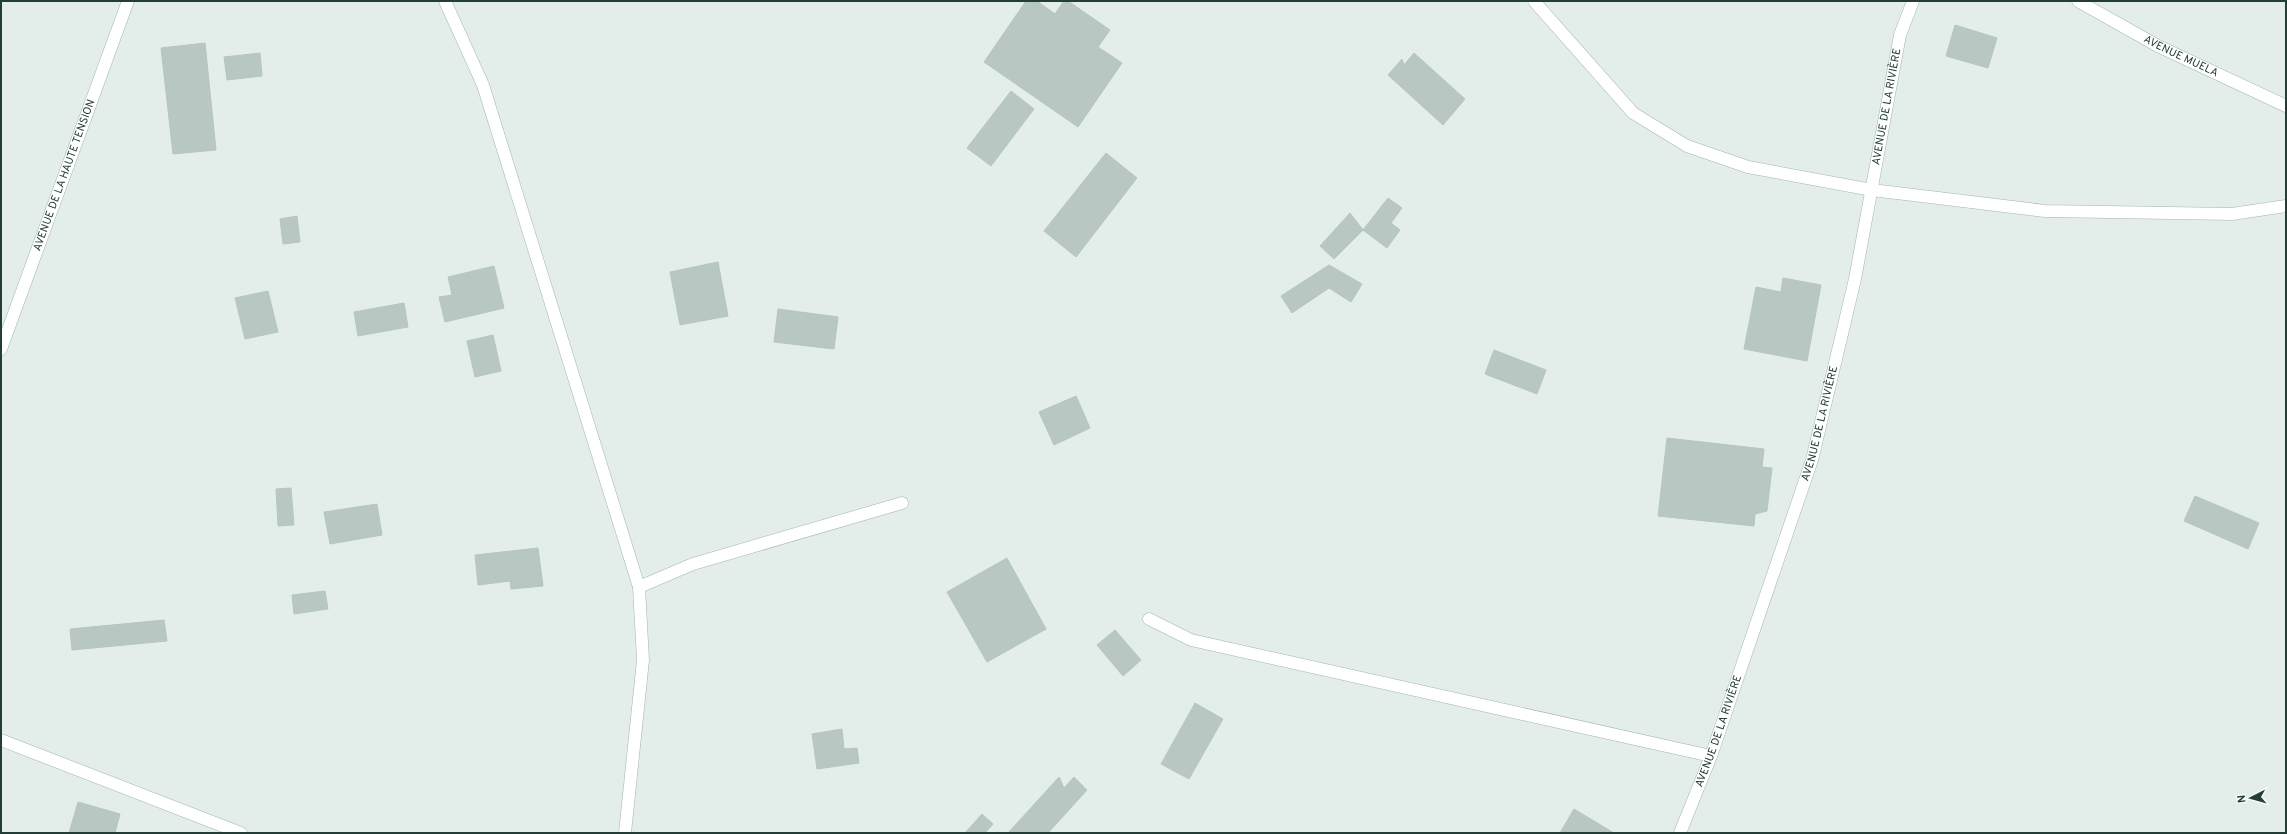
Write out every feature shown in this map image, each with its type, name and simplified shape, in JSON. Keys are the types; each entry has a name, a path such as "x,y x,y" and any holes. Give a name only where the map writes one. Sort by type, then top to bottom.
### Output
{"street":[{"name":"AVENUE DE LA HAUTE TENSION","path":"1,349 128,1"},
{"path":"445,1 483,85 639,587 643,660 625,833"},
{"path":"1534,1 1633,113 1687,146 1748,167 1872,190 2045,211 2232,214 2286,206"},
{"name":"AVENUE DE LA RIVIÈRE","path":"1680,833 1711,756 1812,460 1855,279 1900,35 1913,1"},
{"name":"AVENUE MUELA","path":"2078,1 2158,46 2286,106"},
{"path":"639,587 693,564 902,503"},
{"path":"1149,619 1191,640 1711,756"},
{"path":"1,740 240,833"}],"building":[{"path":"1026,1 1037,1 1055,14 1064,1 1068,1 1110,30 1098,47 1122,63 1078,127 984,62"},
{"path":"1955,25 1997,38 1988,68 1946,56"},
{"path":"205,43 216,150 173,154 161,48"},
{"path":"260,53 262,76 227,80 224,57"},
{"path":"1414,53 1465,99 1443,125 1388,75 1402,59 1404,65"},
{"path":"1011,91 1034,109 991,166 967,148"},
{"path":"1106,153 1137,178 1076,257 1044,231"},
{"path":"1388,198 1402,208 1391,223 1400,230 1387,248 1363,230"},
{"path":"1350,213 1363,230 1334,259 1320,246"},
{"path":"297,216 300,242 283,244 280,219"},
{"path":"718,262 728,316 680,325 670,272"},
{"path":"1329,265 1362,284 1351,302 1329,288 1292,313 1281,296"},
{"path":"494,266 504,308 445,322 439,297 452,295 448,277"},
{"path":"1783,278 1821,285 1807,361 1744,349 1756,287 1781,292"},
{"path":"268,291 278,332 245,339 235,298"},
{"path":"404,303 408,327 358,336 354,312"},
{"path":"778,309 838,317 834,349 774,342"},
{"path":"493,335 501,371 475,377 467,341"},
{"path":"1494,350 1546,370 1537,394 1485,374"},
{"path":"1076,396 1090,428 1054,445 1039,412"},
{"path":"1667,438 1764,449 1762,467 1772,468 1767,511 1755,514 1754,526 1658,516"},
{"path":"291,488 294,525 278,526 276,489"},
{"path":"2195,496 2259,523 2248,549 2184,521"},
{"path":"377,504 382,535 330,544 324,512"},
{"path":"538,548 543,586 511,589 510,581 478,585 475,555"},
{"path":"1007,558 1046,629 987,662 947,592"},
{"path":"325,591 328,609 294,614 292,595"},
{"path":"164,620 167,641 72,650 70,629"},
{"path":"1115,630 1141,660 1123,676 1097,645"},
{"path":"1195,703 1223,719 1189,779 1161,764"},
{"path":"842,729 844,749 857,748 859,763 817,769 812,734"},
{"path":"1059,777 1064,788 1074,777 1087,790 1048,833 1008,833"},
{"path":"78,802 120,814 115,833 69,833"},
{"path":"1574,809 1614,833 1560,833"},
{"path":"982,814 993,824 985,833 965,833"}]}
